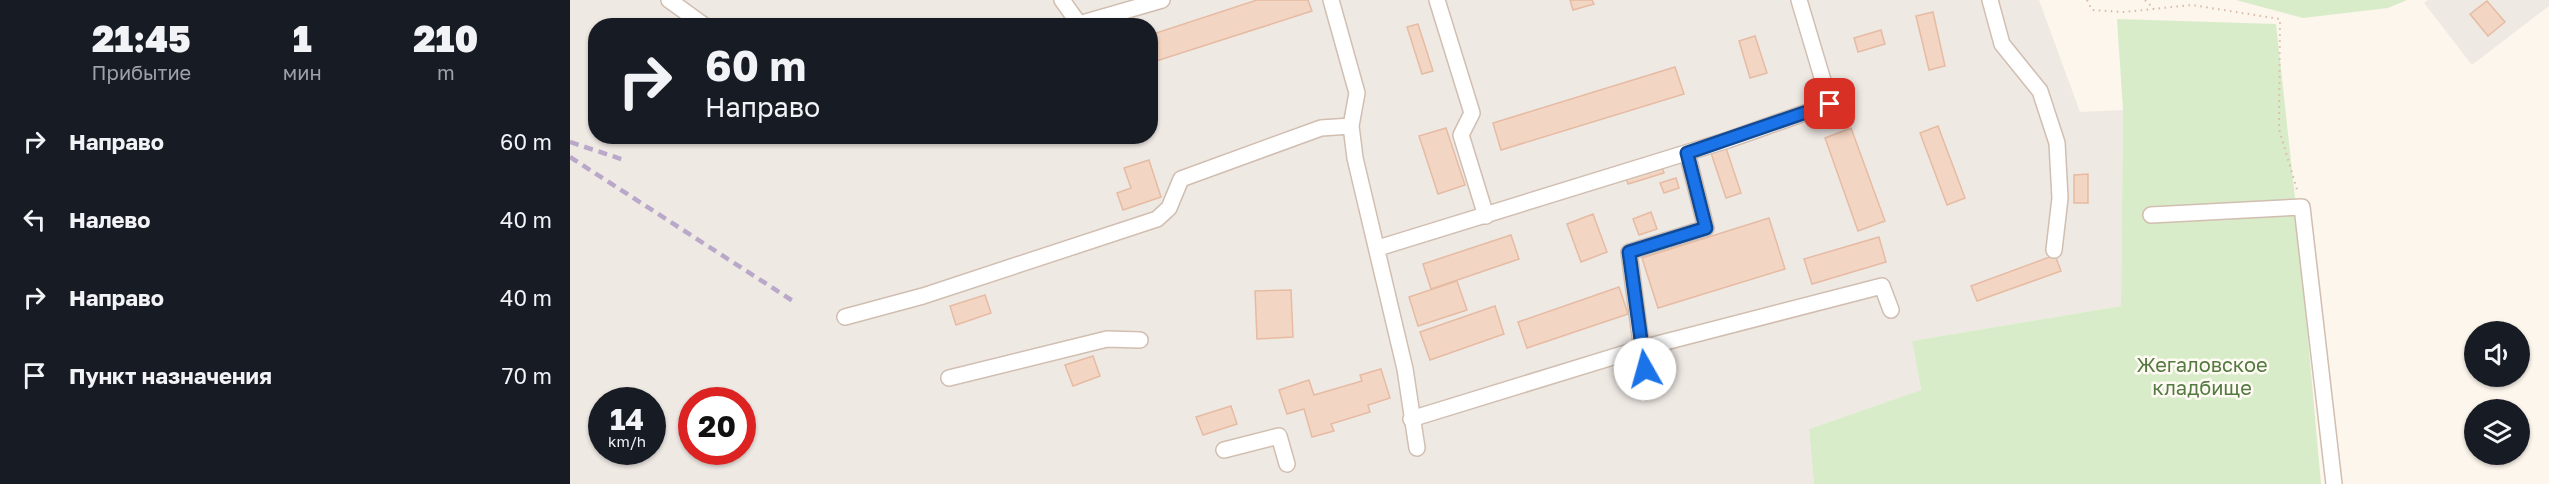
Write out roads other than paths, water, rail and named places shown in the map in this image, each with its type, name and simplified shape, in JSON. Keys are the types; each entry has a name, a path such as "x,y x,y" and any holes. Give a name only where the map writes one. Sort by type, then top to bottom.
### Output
{"lane":[{"path":"669,0 694,18"},
{"path":"1062,0 1075,18"},
{"path":"1100,18 1162,0"},
{"path":"1331,0 1357,93 1351,126 1355,158 1405,369 1417,448"},
{"path":"1437,0 1472,113 1461,135 1486,216"},
{"path":"1378,248 1687,153 1830,104 1800,0"},
{"path":"1990,0 2002,44 2040,91 2057,143 2060,198 2054,250"},
{"path":"845,317 923,296 1157,219 1169,208 1181,179 1321,128 1351,126"},
{"path":"1647,389 1629,252 1706,228 1687,153"},
{"path":"2151,216 2302,207 2334,484"},
{"path":"1411,419 1642,348 1882,286 1891,310"},
{"path":"949,378 1107,339 1140,340"},
{"path":"1224,450 1279,436 1287,464"}],"railway":[{"path":"570,142 624,160"},
{"path":"570,157 796,303"}],"park label":[{"name":"Жегаловское кладбище","path":"2202,376"}]}
